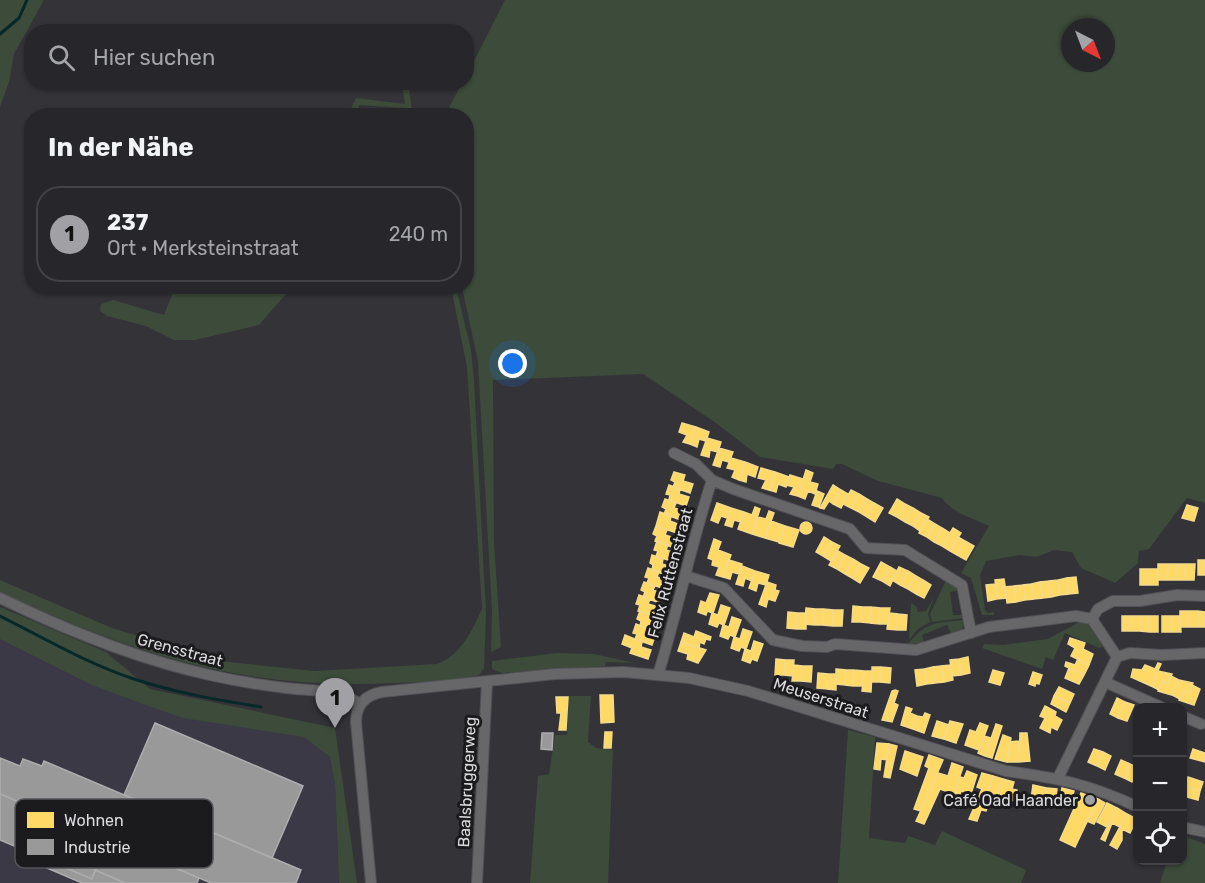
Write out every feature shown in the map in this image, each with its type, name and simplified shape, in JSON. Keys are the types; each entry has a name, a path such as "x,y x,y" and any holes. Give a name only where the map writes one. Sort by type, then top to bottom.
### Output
{"street":[{"path":"674,453 696,464 712,480 850,530 866,548 905,550 923,560 962,585 971,633"},
{"name":"Felix Ruttenstraat","path":"658,675 686,576 695,532 712,480"},
{"path":"686,576 724,588 770,636 780,642 802,646 827,647 835,644 908,651 989,627 1076,616 1092,619 1118,657"},
{"path":"1092,619 1098,609 1113,601 1140,601 1177,595 1205,596"},
{"name":"Grensstraat","path":"0,598 107,645 155,660 212,676 257,684 339,693 360,704"},
{"path":"1058,778 1118,657 1130,653 1162,656 1205,653"},
{"name":"Meuserstraat","path":"487,682 555,674 658,675 748,691 1006,771 1058,778 1110,794 1133,805"},
{"path":"371,883 356,722 360,704 369,696 378,693 487,682"},
{"name":"Baalsbruggerweg","path":"477,883 487,682"},
{"path":"1105,682 1152,703"},
{"path":"1187,718 1201,724"},
{"path":"1187,829 1204,830"}],"shaded area":[{"path":"0,625 154,703 301,732 330,757 335,784 339,883 0,883"}],"green space":[{"path":"0,0 44,0 31,24 24,24 24,36 14,54 9,82 0,107"},
{"path":"505,0 1205,0 1205,503 1187,498 1149,549 1139,551 1138,563 1115,583 1081,568 1072,552 1054,550 1037,557 1019,555 986,561 980,575 985,610 988,613 994,612 994,615 982,615 971,578 961,573 989,526 957,511 942,498 878,481 842,464 836,464 833,469 760,457 716,423 643,374 493,380 494,542 501,647 491,652 492,611 478,362 463,294 474,294 474,108 449,108 458,90 474,90 474,61"},
{"path":"403,90 409,90 412,108 359,105 359,108 351,108 356,98 405,104"},
{"path":"172,294 286,294 259,325 195,340 174,340 146,326 107,316 100,311 101,304 113,300 164,315"},
{"path":"452,294 458,294 471,350 474,380 486,614 484,668 479,675 437,681 340,684 288,681 239,674 191,664 97,634 0,592 0,580 112,628 219,661 315,671 437,664 446,660 465,641 482,609 467,367"},
{"path":"947,578 960,590 950,592 953,615 963,615 964,618 932,622 930,614"},
{"path":"934,597 928,614 930,622 917,630 909,640 911,603 917,607 918,612 926,611"},
{"path":"0,607 106,652 150,689 335,728 357,883 339,883 335,784 330,757 304,737 183,718 92,685 0,639"},
{"path":"964,620 962,630 952,635 947,625 922,635 924,643 908,644 921,631 933,624"},
{"path":"1083,620 1090,624 1104,646 1099,648 1065,633 1053,660 1046,657 1042,669 982,648 984,644 1003,645 1048,639"},
{"path":"557,653 594,654 635,663 606,662 605,666 502,673 492,669 492,661"},
{"path":"568,696 591,696 588,742 596,748 613,750 608,883 530,883 538,776 549,774 555,735 567,735"},
{"path":"848,730 875,737 869,838 905,843 908,836 935,845 942,831 1026,870 1021,883 838,883"},
{"path":"1187,837 1205,844 1205,883 1160,883 1166,865 1187,865"}],"building: Wohnen":[{"path":"682,423 696,427 690,444 683,442 687,435 679,432"},
{"path":"696,427 709,432 706,441 699,439 697,447 690,444"},
{"path":"707,438 721,442 718,452 710,450 709,457 701,455"},
{"path":"719,448 733,452 729,462 722,460 720,467 713,465"},
{"path":"731,458 745,462 739,480 732,477 735,470 727,468"},
{"path":"745,462 758,467 755,477 747,474 746,482 739,480"},
{"path":"761,468 775,472 769,490 762,488 766,480 758,478"},
{"path":"806,470 813,473 810,482 818,484 815,494 808,491 805,499 798,496"},
{"path":"674,472 685,475 683,481 693,484 690,493 673,487 675,482 671,480"},
{"path":"775,472 789,477 786,487 778,484 776,492 769,490"},
{"path":"790,475 803,479 798,496 790,494 794,487 786,485"},
{"path":"669,485 680,489 679,494 689,497 686,506 669,500 670,495 666,494"},
{"path":"833,485 841,490 833,504 829,501 824,509 820,508"},
{"path":"841,490 848,494 841,508 833,504"},
{"path":"851,490 859,494 851,508 843,504"},
{"path":"817,491 824,494 819,507 812,505"},
{"path":"859,494 867,499 859,512 851,508"},
{"path":"665,499 676,503 674,508 684,511 681,520 664,514 666,509 662,507"},
{"path":"867,499 874,503 867,517 859,512"},
{"path":"897,499 905,504 897,517 889,513"},
{"path":"717,503 731,508 727,518 721,516 718,523 711,520"},
{"path":"874,503 883,508 875,522 867,517"},
{"path":"905,504 913,508 905,522 897,517"},
{"path":"1187,505 1198,508 1194,521 1182,518"},
{"path":"755,507 760,509 752,534 738,529 744,512 752,515"},
{"path":"731,508 744,512 741,522 734,520 732,527 725,525"},
{"path":"913,508 921,513 913,526 905,522"},
{"path":"769,511 774,513 765,538 752,534 758,517 766,519"},
{"path":"660,512 671,516 670,521 680,525 677,533 656,526"},
{"path":"921,513 929,517 920,531 913,526"},
{"path":"927,519 935,524 927,537 919,533"},
{"path":"771,521 785,526 779,542 765,538"},
{"path":"806,522 812,528 806,534 800,528"},
{"path":"935,524 942,528 934,542 927,537"},
{"path":"656,526 667,530 665,535 675,538 672,547 655,541 657,536 653,534"},
{"path":"785,526 799,530 793,547 779,543"},
{"path":"942,528 950,533 942,546 934,542"},
{"path":"953,528 961,533 950,551 942,546"},
{"path":"824,537 832,542 823,556 816,552"},
{"path":"958,537 965,541 957,555 950,551"},
{"path":"714,539 721,542 718,550 731,555 723,577 716,575 719,567 712,565 713,560 708,558"},
{"path":"657,541 668,545 666,550 676,553 674,562 656,556 658,551 654,550"},
{"path":"965,541 974,546 966,560 957,555"},
{"path":"832,542 840,546 831,561 823,556"},
{"path":"838,551 845,555 837,569 829,565"},
{"path":"652,555 663,559 662,564 672,567 669,576 652,570 653,565 650,563"},
{"path":"845,555 853,559 845,574 837,569"},
{"path":"853,559 861,564 852,578 845,574"},
{"path":"729,560 742,564 739,574 732,572 730,579 723,577"},
{"path":"1198,560 1205,560 1205,575 1198,575"},
{"path":"881,562 890,567 882,581 873,577"},
{"path":"861,564 869,568 860,583 852,578"},
{"path":"1158,564 1168,564 1167,580 1158,580"},
{"path":"1168,564 1176,564 1176,580 1167,580"},
{"path":"1176,564 1185,564 1185,580 1176,580"},
{"path":"1185,564 1195,564 1194,580 1185,580"},
{"path":"742,566 755,571 752,581 745,578 743,586 736,584"},
{"path":"890,567 897,571 890,586 882,581"},
{"path":"899,567 908,571 900,585 892,580"},
{"path":"648,568 659,572 657,577 668,580 665,589 647,583 649,578 645,577"},
{"path":"1140,569 1149,569 1149,585 1140,585"},
{"path":"1149,569 1158,569 1158,585 1149,585"},
{"path":"755,571 769,575 766,585 758,583 756,591 749,588"},
{"path":"908,571 916,576 908,589 900,585"},
{"path":"916,576 923,580 916,594 908,589"},
{"path":"1076,577 1078,593 1069,594 1067,578"},
{"path":"1067,578 1069,594 1060,595 1058,580"},
{"path":"1004,579 1007,598 997,599 995,580"},
{"path":"923,580 931,585 924,598 916,594"},
{"path":"1058,580 1060,595 1051,597 1049,581"},
{"path":"1049,581 1051,597 1043,598 1040,582"},
{"path":"644,582 655,586 653,590 663,594 660,603 643,597 645,592 641,590"},
{"path":"767,582 776,585 775,590 779,591 775,601 768,599 766,607 759,604"},
{"path":"1040,582 1043,598 1034,599 1031,584"},
{"path":"995,584 997,599 988,601 986,585"},
{"path":"1031,584 1034,599 1025,600 1023,585"},
{"path":"1023,585 1025,600 1016,602 1014,586"},
{"path":"1014,586 1016,602 1007,603 1005,587"},
{"path":"710,593 719,595 713,613 707,611 706,615 698,612 701,601 706,603"},
{"path":"639,595 650,599 648,604 659,607 656,616 638,611 640,605 636,604"},
{"path":"721,605 730,608 724,625 719,623 717,627 709,624 712,613 718,615"},
{"path":"853,606 862,607 861,622 852,622"},
{"path":"862,607 871,607 870,623 861,622"},
{"path":"871,607 880,608 879,624 870,623"},
{"path":"806,608 815,609 814,625 805,624"},
{"path":"880,608 890,608 888,624 879,624"},
{"path":"815,609 824,609 823,625 814,625"},
{"path":"824,609 833,610 832,626 823,625"},
{"path":"833,610 843,610 842,626 832,626"},
{"path":"640,611 651,615 649,619 660,623 657,632 640,626 641,621 637,619"},
{"path":"1180,611 1189,611 1189,627 1180,627"},
{"path":"1189,611 1198,611 1198,627 1189,627"},
{"path":"1198,611 1205,612 1205,627 1198,627"},
{"path":"788,612 797,613 796,629 787,628"},
{"path":"797,613 806,613 806,629 796,629"},
{"path":"889,613 898,614 897,630 887,629"},
{"path":"898,614 907,615 906,630 897,630"},
{"path":"1122,616 1131,616 1131,631 1122,631"},
{"path":"1131,616 1140,616 1140,631 1131,631"},
{"path":"1140,616 1149,616 1149,632 1140,631"},
{"path":"1149,616 1158,616 1158,632 1149,632"},
{"path":"1162,616 1171,616 1171,632 1162,632"},
{"path":"1171,616 1180,616 1181,632 1171,632"},
{"path":"732,617 741,620 735,637 730,635 728,639 720,636 723,625 729,627"},
{"path":"636,624 647,628 645,633 655,636 652,645 635,639 637,634 633,633"},
{"path":"743,629 752,632 746,649 741,647 739,651 731,648 734,637 740,639"},
{"path":"696,631 711,637 710,640 706,639 704,644 700,642 699,648 681,642 684,633 694,637"},
{"path":"625,635 642,642 641,647 651,650 648,659 630,653 632,648 622,644"},
{"path":"1070,638 1085,643 1083,649 1093,654 1089,665 1071,656 1075,648 1068,644"},
{"path":"754,641 763,644 757,661 752,659 750,663 742,660 745,649 751,651"},
{"path":"681,642 706,650 698,663 687,659 688,654 678,651"},
{"path":"968,657 970,673 961,675 959,659"},
{"path":"776,659 785,660 784,675 775,675"},
{"path":"959,659 961,675 952,676 950,660"},
{"path":"1078,659 1089,665 1084,675 1065,666 1066,662 1075,665"},
{"path":"785,660 794,660 793,676 784,675"},
{"path":"1158,663 1161,664 1151,686 1131,677 1133,669 1142,670 1145,665 1155,669"},
{"path":"794,665 802,666 801,681 792,681"},
{"path":"951,665 953,680 944,682 941,666"},
{"path":"802,666 812,666 811,682 801,681"},
{"path":"941,666 944,682 935,683 933,667"},
{"path":"872,667 881,667 880,682 872,682"},
{"path":"881,667 891,668 890,683 880,682"},
{"path":"933,667 935,683 927,684 924,669"},
{"path":"1069,668 1084,675 1079,684 1065,678"},
{"path":"836,669 846,670 845,685 836,684"},
{"path":"924,669 927,684 917,686 915,670"},
{"path":"846,670 854,670 853,686 845,685"},
{"path":"854,670 864,671 863,686 853,686"},
{"path":"993,670 1004,673 1000,685 989,682"},
{"path":"864,671 872,671 871,692 862,691"},
{"path":"1158,671 1172,674 1168,684 1163,681 1159,690 1151,686"},
{"path":"1033,672 1042,675 1039,684 1036,683 1035,686 1029,684"},
{"path":"818,673 828,674 827,689 817,688"},
{"path":"828,674 836,674 836,690 827,689"},
{"path":"1171,676 1179,680 1172,695 1158,691 1163,681 1168,684"},
{"path":"1179,680 1193,683 1189,693 1184,691 1180,699 1172,695"},
{"path":"1192,685 1200,689 1194,705 1179,700 1184,691 1189,693"},
{"path":"1059,687 1074,694 1070,703 1054,696"},
{"path":"892,691 898,691 894,703 898,705 892,722 882,720"},
{"path":"600,695 613,695 614,722 601,723"},
{"path":"1054,696 1070,703 1066,712 1051,704"},
{"path":"556,697 568,697 566,730 559,730 561,713 557,713"},
{"path":"1117,698 1125,702 1118,718 1110,714"},
{"path":"1125,702 1133,705 1127,721 1118,718"},
{"path":"1045,706 1056,712 1055,716 1062,720 1057,730 1051,727 1050,733 1040,728 1045,718 1040,716"},
{"path":"906,707 912,709 910,713 917,716 913,729 901,725"},
{"path":"925,713 930,715 924,733 913,729 917,716 923,717"},
{"path":"937,721 949,725 944,739 932,736"},
{"path":"950,721 963,724 956,743 944,739"},
{"path":"980,723 988,726 979,750 965,745 970,730 976,732"},
{"path":"996,724 1002,726 992,758 985,756"},
{"path":"605,732 612,732 611,748 604,748"},
{"path":"1020,733 1027,733 1030,761 1019,762"},
{"path":"1003,735 1011,738 1007,762 995,759"},
{"path":"984,736 991,738 985,756 978,753"},
{"path":"1019,741 1019,762 1007,762 1010,742"},
{"path":"877,743 889,744 887,760 881,759 880,770 874,769"},
{"path":"889,744 897,746 890,778 884,777"},
{"path":"1094,749 1103,752 1097,766 1088,762"},
{"path":"1193,749 1205,753 1205,762 1190,758"},
{"path":"905,751 923,757 917,776 900,769"},
{"path":"1103,752 1111,756 1105,770 1097,766"},
{"path":"929,755 943,760 921,811 914,809 929,768 925,766"},
{"path":"1121,760 1130,764 1124,778 1115,774"},
{"path":"952,763 963,767 954,794 940,789 924,824 916,821 938,773 948,776"},
{"path":"1130,764 1133,766 1132,782 1124,778"},
{"path":"967,771 977,775 971,794 961,791 959,798 953,797 960,777 964,778"},
{"path":"982,773 993,776 977,821 969,819 982,789 977,787"},
{"path":"993,776 1003,779 997,798 991,797 986,811 981,810"},
{"path":"1188,777 1203,782 1200,791 1187,786"},
{"path":"1003,779 1014,782 1012,789 1017,790 1014,801 997,798"},
{"path":"1033,785 1047,788 1045,802 1031,799"},
{"path":"1187,786 1200,791 1198,800 1187,797"},
{"path":"1047,788 1057,789 1055,804 1045,802"},
{"path":"1062,788 1074,791 1070,805 1059,802"},
{"path":"1081,793 1098,799 1075,847 1060,840"},
{"path":"1098,799 1105,803 1094,824 1087,821"},
{"path":"1107,803 1117,808 1107,827 1097,822"},
{"path":"1117,808 1127,814 1120,827 1112,823 1105,841 1101,839"},
{"path":"1127,814 1133,817 1133,827 1130,833 1122,829 1122,840 1117,849 1110,845"}],"building: Industrie":[{"path":"155,723 303,786 272,858 213,833 213,799 133,799 124,795"},
{"path":"542,733 553,733 552,750 541,749"},
{"path":"0,758 20,766 23,759 42,766 44,761 134,799 15,800 0,794"},
{"path":"0,794 15,800 15,846 0,840"},
{"path":"213,833 301,870 296,883 211,883 175,868 213,868"},
{"path":"47,868 66,868 92,879 95,870 125,883 82,883"},
{"path":"66,868 97,868 92,879"},
{"path":"96,868 175,868 199,878 197,883 125,883 95,870"}],"waterway":[{"path":"0,34 19,18 27,0"},
{"path":"0,616 83,658 134,679 181,692 261,707"}],"place":[{"name":"237","path":"335,728"},
{"name":"Café Oad Haander","path":"1090,800"}]}
